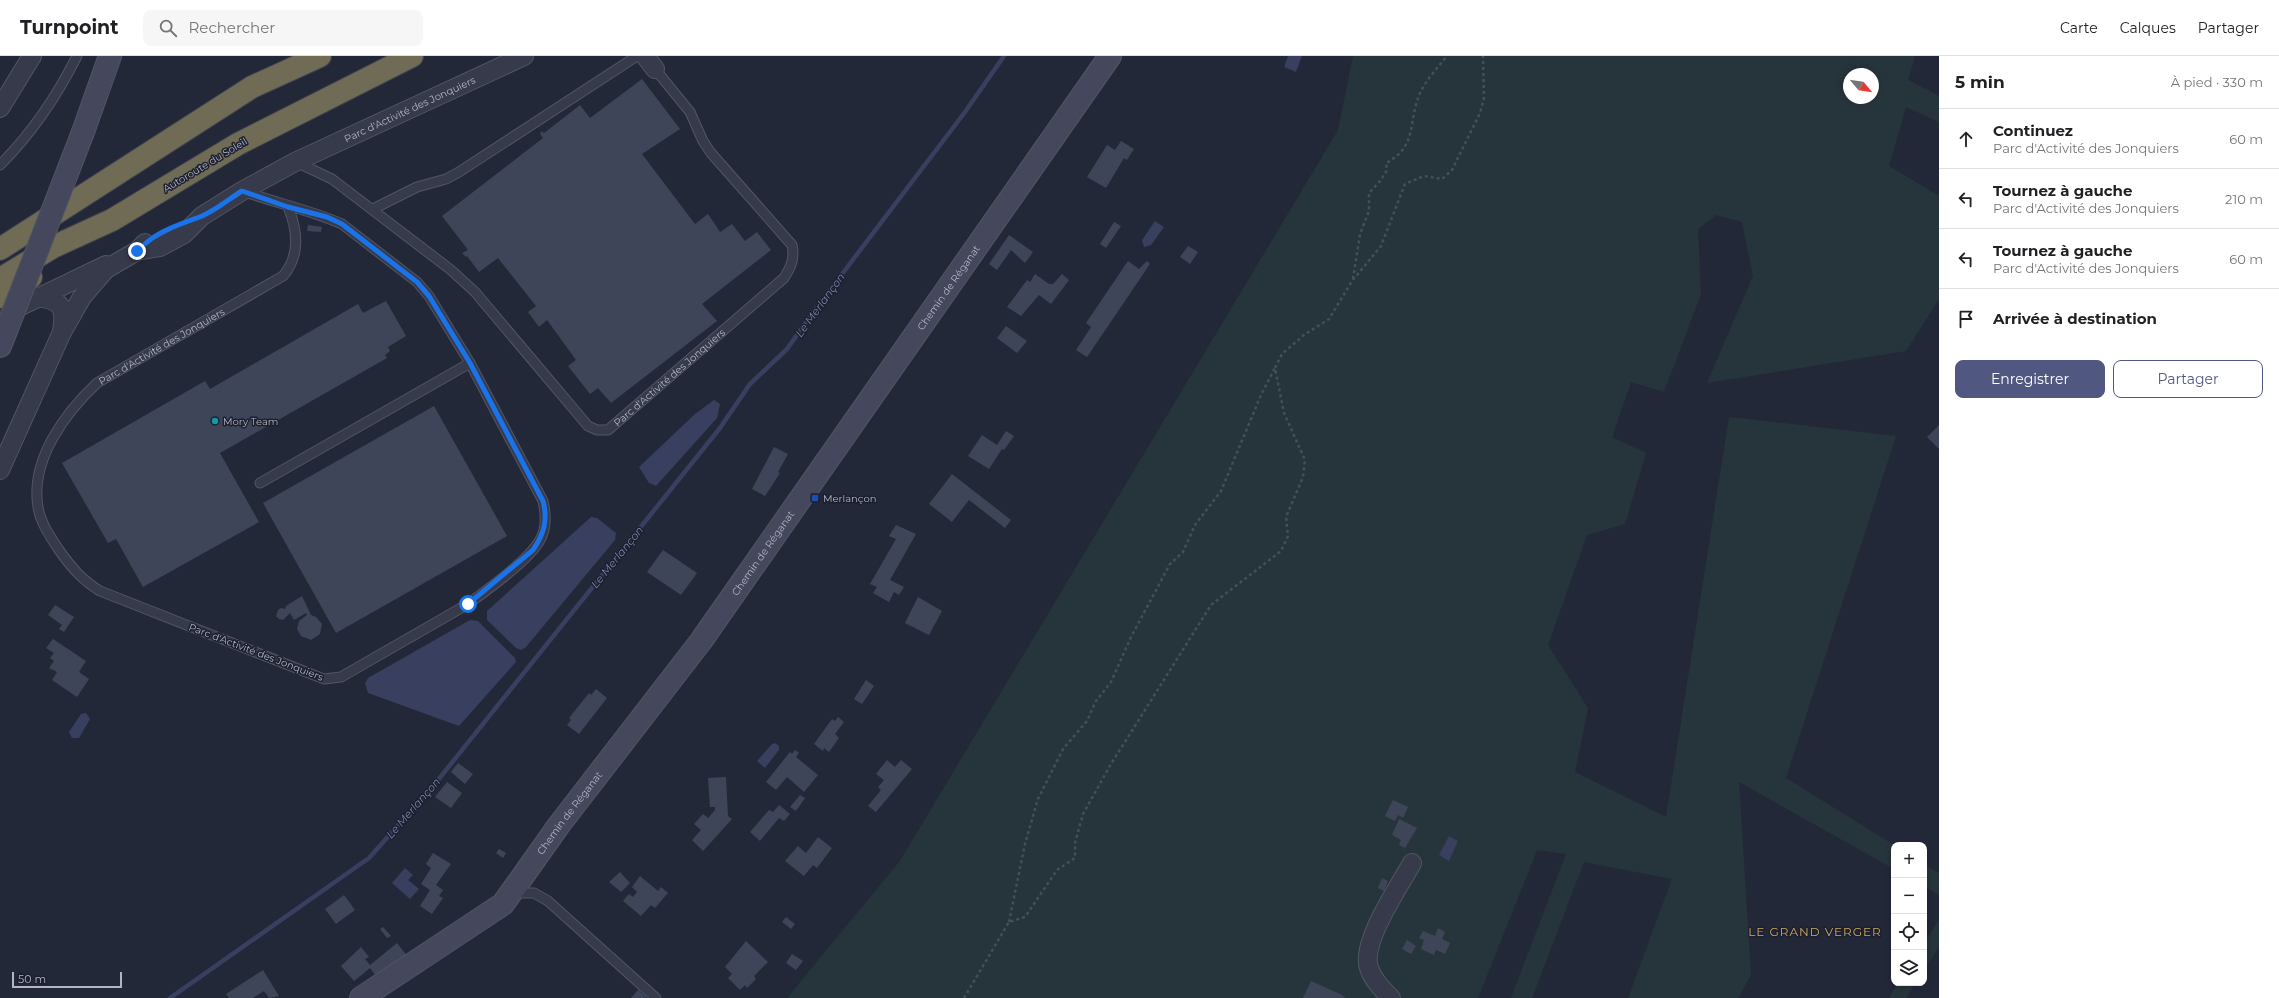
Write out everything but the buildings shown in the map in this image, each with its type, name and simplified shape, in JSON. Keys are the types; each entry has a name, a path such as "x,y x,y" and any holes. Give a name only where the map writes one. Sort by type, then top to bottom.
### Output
{"highway":[{"path":"0,249 151,150 252,87 320,56"},
{"name":"Autoroute du Soleil","path":"0,279 52,247 112,220 238,144 412,56"},
{"path":"0,234 151,150"},
{"path":"0,297 46,268 112,220"}],"street":[{"path":"0,108 32,56"},
{"path":"2,331 83,132 110,56"},
{"name":"Parc d'Activité des Jonquiers","path":"0,470 62,332 82,297 106,269 131,254 160,247 184,234 202,216 242,191 295,162 524,56"},
{"name":"Chemin de Réganat","path":"361,998 503,904 559,825 701,641 1110,56"},
{"path":"2,331 38,297 86,273 131,254"},
{"path":"38,297 56,301 61,306 64,319 62,332"},
{"path":"1391,998 1375,980 1368,967 1367,953 1374,934 1412,864"}],"lane":[{"path":"0,165 17,148 46,110 77,56"},
{"path":"373,210 417,187 446,179 460,172 637,56"},
{"name":"Parc d'Activité des Jonquiers","path":"295,162 332,179 451,270 475,292 588,426 597,430 608,430 784,278 791,267 794,255 792,245 711,153 690,112 650,62"},
{"name":"Parc d'Activité des Jonquiers","path":"242,191 288,207 327,217 342,224 417,282 429,296 470,363 543,501 546,513 545,527 540,540 533,550 482,594 468,604 341,677 324,679 161,616 100,591 86,583 73,570 50,536 38,508 36,484 44,459 60,425 77,402 97,383 283,276 295,257 296,245 293,219 288,207"},
{"path":"260,483 470,363"},
{"path":"511,893 534,893 548,901 656,998"}],"path":[{"path":"1352,281 1360,234 1369,210 1369,193 1381,180 1387,170 1386,163 1398,156 1409,141 1414,113 1421,91 1447,56"},
{"path":"964,998 1009,922 1025,844 1038,799 1063,749 1087,721 1096,700 1111,682 1131,637 1170,564 1184,552 1195,525 1221,491 1261,395 1282,354 1304,335 1329,319 1352,281 1381,246 1405,184 1424,176 1442,179 1452,170 1480,113 1484,98 1483,56"},
{"path":"1009,922 1026,917 1057,870 1075,858 1075,842 1083,814 1111,764 1211,605 1281,551 1288,536 1286,517 1303,477 1305,460 1284,414 1275,368"}],"shaded area":[{"path":"1353,56 1915,56 1908,80 1939,96 1939,122 1906,107 1889,166 1939,196 1939,299 1906,351 1707,383 1753,276 1742,222 1716,215 1698,229 1701,294 1664,392 1631,382 1612,437 1646,453 1625,524 1587,535 1548,645 1588,708 1575,772 1666,817 1729,417 1896,436 1786,778 1891,843 1891,867 1739,782 1751,975 1738,998 1628,998 1672,879 1584,862 1532,998 1511,998 1566,854 1537,850 1478,998 787,998 900,861 1338,130"},
{"path":"1927,866 1939,873 1939,895 1927,888"},
{"path":"1939,920 1939,947 1927,965 1927,950 1927,938"},
{"path":"1896,986 1914,986 1906,998 1889,998"}],"water":[{"path":"1288,56 1302,56 1296,72 1284,67"},
{"path":"1155,221 1164,227 1151,245 1144,247 1142,240"},
{"path":"714,400 720,404 717,418 656,486 649,483 639,467 695,414"},
{"path":"591,517 597,518 616,533 615,540 526,647 521,650 516,648 487,620 487,611"},
{"path":"470,620 478,621 515,658 516,662 459,726 368,693 365,683 368,678"},
{"path":"86,713 90,719 79,738 72,738 69,732 81,714"},
{"path":"775,743 779,746 779,750 765,768 757,761 772,744"},
{"path":"1449,836 1458,841 1449,861 1439,855"},
{"path":"405,868 413,875 408,880 419,889 410,899 392,883"}],"waterway":[{"name":"Le Merlançon","path":"170,998 369,858 434,785 720,428 750,384 787,349 817,307 965,112 1004,56"}],"place":[{"name":"Mory Team","path":"215,421"},
{"name":"Merlançon","path":"815,498"}],"district":[{"name":"LE GRAND VERGER","path":"1815,931"}],"route":[{"path":"137,251 154,236 180,222 202,216 242,191 288,207 327,217 342,224 423,288 470,363 543,501 546,513 545,527 540,540 533,550 482,594 468,604"}]}
